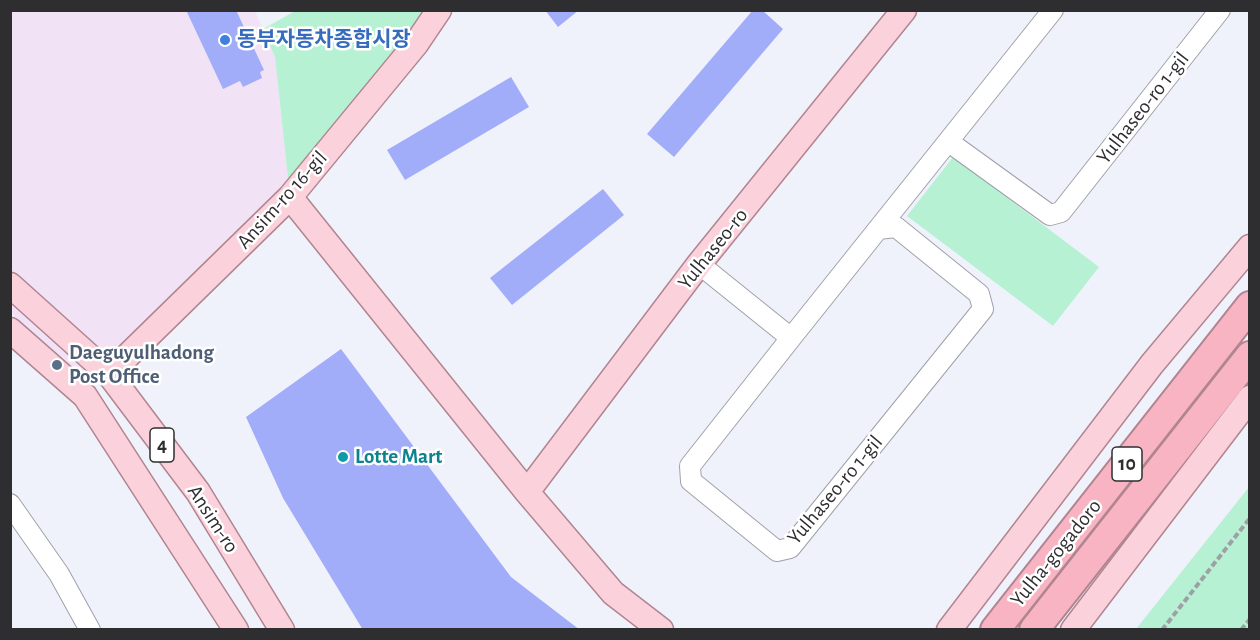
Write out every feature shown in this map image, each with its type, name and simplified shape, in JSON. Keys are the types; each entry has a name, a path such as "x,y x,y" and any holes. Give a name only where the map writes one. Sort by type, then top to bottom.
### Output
{"highway":[{"name":"Yulha-gogadoro","path":"999,625 1250,306"},
{"name":"Yulha-gogadoro","path":"1034,630 1250,356"}],"main road":[{"name":"Ansim-ro 16-gil","path":"109,374 290,197 416,44 439,10"},
{"name":"Yulhaseo-ro","path":"527,492 699,264 904,10"},
{"path":"290,197 527,492 613,593 660,630"},
{"path":"949,630 1152,364 1250,247"},
{"name":"Ansim-ro","path":"10,285 109,374 198,492 282,630"},
{"name":"Ansim-ro","path":"10,330 85,396 236,630"},
{"path":"1073,630 1250,398"}],"street":[{"name":"Yulhaseo-ro 1-gil","path":"878,229 896,226 979,294 983,309 790,548 777,551 691,481 690,466 878,229 949,142 1053,10"},
{"name":"Yulhaseo-ro 1-gil","path":"949,142 1050,215 1061,212 1220,10"},
{"path":"699,264 791,338"},
{"path":"10,504 59,574 90,630"}],"path":[{"path":"1162,630 1250,518"},
{"path":"1241,630 1250,619"}],"shaded area":[{"path":"11,11 255,11 275,57 290,197 95,386 11,313"}],"green space":[{"path":"295,11 439,11 290,197 275,57 263,29"},
{"path":"953,157 1099,267 1053,326 907,216"},
{"path":"1249,487 1249,629 1136,629"}],"building":[{"name":"동부자동차종합시장","path":"186,10 236,10 264,70 260,72 262,78 243,87 240,81 223,89"},
{"path":"545,10 579,10 558,27"},
{"path":"753,10 762,10 783,29 674,157 647,134"},
{"path":"511,77 529,107 405,180 387,150"},
{"path":"603,189 624,215 512,305 490,278"},
{"name":"Lotte Mart","path":"341,349 511,577 580,630 363,630 283,498 246,417"}],"place":[{"name":"동부자동차종합시장","path":"225,40"},
{"name":"Daeguyulhadong Post Office","path":"57,365"},
{"name":"Lotte Mart","path":"343,457"}]}
